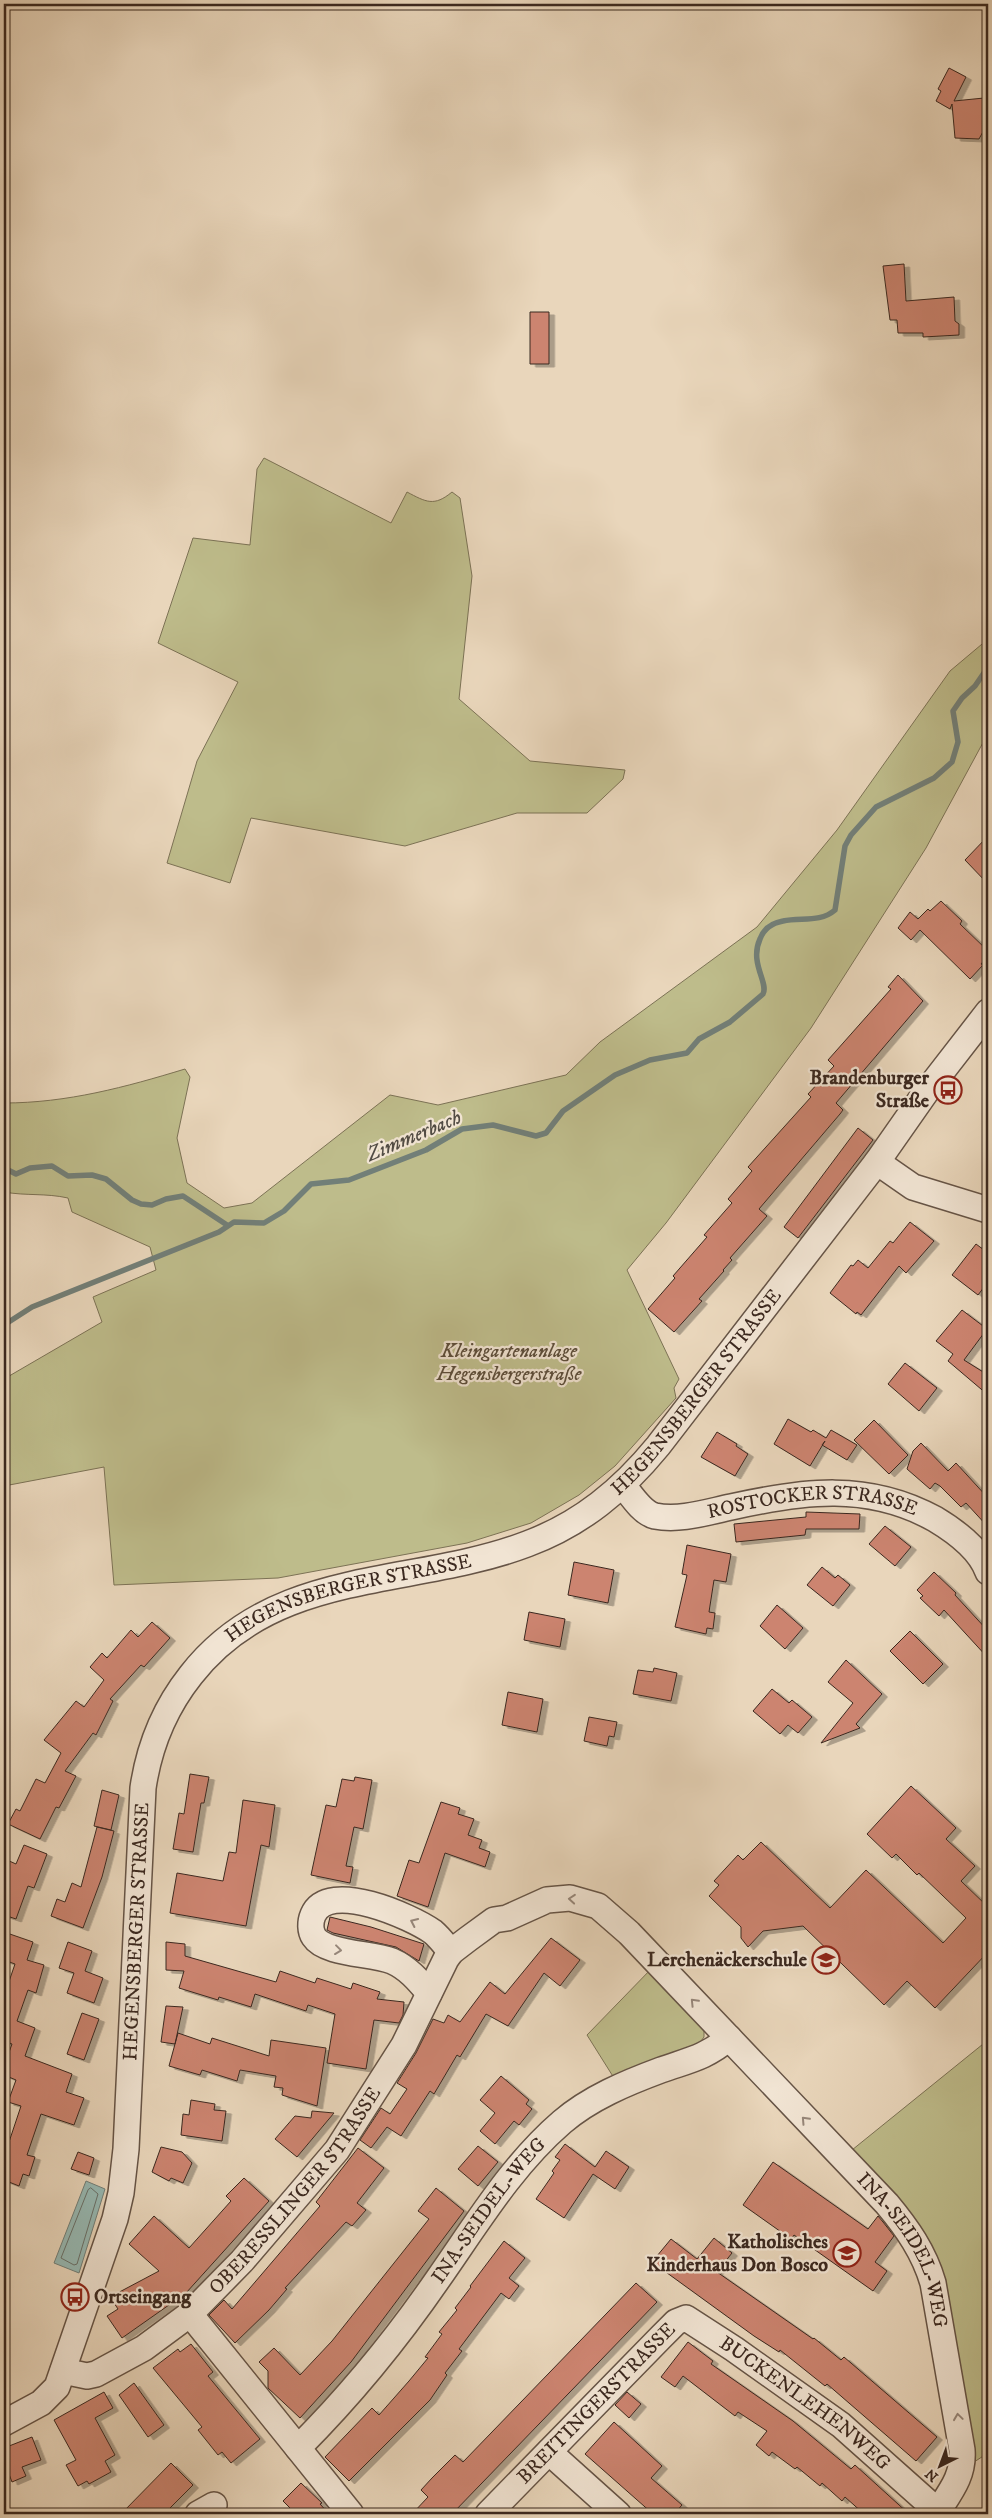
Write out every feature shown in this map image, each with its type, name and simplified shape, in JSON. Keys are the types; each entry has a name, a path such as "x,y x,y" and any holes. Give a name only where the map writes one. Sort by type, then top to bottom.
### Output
{"street":[{"name":"HEGENSBERGER STRASSE","path":"63,2371 115,2219 121,2193 134,2002 143,1788 152,1746 174,1698 199,1664 224,1640 246,1624 283,1604 350,1584 508,1551 555,1532 578,1520 623,1485 658,1446 877,1162 932,1085 988,1012"},
{"path":"877,1162 913,1187 988,1210"},
{"name":"ROSTOCKER STRASSE","path":"623,1485 645,1511 654,1516 676,1517 793,1495 843,1492 878,1497 917,1510 945,1525 973,1548 988,1572"},
{"name":"INA-SEIDEL-WEG","path":"494,1920 507,1918 536,1903 558,1898 580,1899 598,1906 629,1934 729,2038 887,2204 909,2231 926,2260 942,2325 963,2458 958,2479 939,2513"},
{"path":"429,1993 410,1972 390,1960 356,1952 333,1950 318,1942 311,1929 314,1913 324,1903 334,1899 374,1906 428,1929 451,1952"},
{"name":"OBERESSLINGER STRASSE","path":"63,2371 87,2376 101,2372 144,2348 190,2314 266,2235 331,2159 404,2045 451,1952 494,1920"},
{"name":"INA-SEIDEL-WEG","path":"298,2448 346,2397 389,2346 507,2181 547,2136 576,2111 598,2096 660,2071 704,2056 729,2038"},
{"path":"190,2314 351,2514"},
{"name":"BUCKENLEHENWEG","path":"686,2318 734,2349 841,2425 939,2513"},
{"name":"BREITINGERSTRASSE","path":"488,2514 676,2322 686,2318"},
{"path":"4,2423 50,2396 57,2387 63,2371"},
{"path":"549,2452 618,2514"}],"green space":[{"path":"264,458 391,523 407,492 430,501 440,500 452,492 460,498 472,576 459,699 530,761 625,770 623,779 587,813 517,813 405,846 251,818 230,883 167,863 197,761 238,682 158,643 193,538 250,545 257,469"},
{"name":"Kleingartenanlage Hegensbergerstraße","path":"988,639 988,741 986,737 926,848 811,1028 666,1223 627,1270 679,1379 674,1388 676,1398 615,1466 579,1495 531,1523 467,1543 278,1578 114,1585 104,1467 4,1486 4,1379 102,1322 93,1297 156,1270 150,1247 72,1212 68,1198 4,1192 4,1103 51,1100 96,1093 185,1069 190,1077 177,1138 187,1183 224,1208 252,1203 390,1095 438,1105 566,1075 600,1042 757,927 837,830 950,671"},
{"path":"653,1967 704,2023 704,2037 695,2049 614,2078 587,2035"},
{"path":"988,2040 988,2453 971,2464 945,2308 852,2150"}],"water":[{"path":"86,2181 105,2189 79,2273 54,2263"}],"building":[{"path":"949,68 966,77 954,101 984,98 985,128 979,139 955,138 952,104 950,109 936,101 941,91 938,89"},
{"path":"904,264 906,301 954,297 955,321 959,324 959,335 923,337 923,333 898,333 897,320 890,320 883,266"},
{"path":"530,312 549,312 549,364 530,364"},
{"path":"988,836 988,884 965,860"},
{"path":"941,901 962,921 960,924 988,951 988,956 981,964 983,965 970,979 920,930 911,940 898,928 910,912 918,919 928,909 930,911"},
{"path":"898,975 923,1001 836,1103 843,1110 759,1209 767,1216 730,1258 732,1260 724,1271 699,1299 702,1301 674,1332 648,1309 675,1278 673,1276 707,1237 704,1235 732,1203 728,1199 752,1171 748,1167 811,1097 808,1094 834,1066 828,1060 891,989 888,987"},
{"path":"858,1128 873,1140 798,1238 784,1227"},
{"path":"910,1222 934,1241 906,1273 899,1266 861,1315 857,1312 856,1314 830,1293 851,1265 853,1266 858,1260 868,1268 890,1241 893,1243"},
{"path":"976,1244 988,1253 988,1282 978,1295 952,1275"},
{"path":"962,1310 987,1329 964,1360 988,1375 988,1395 948,1361 953,1354 936,1341"},
{"path":"905,1363 937,1388 919,1411 888,1384"},
{"path":"788,1419 826,1438 831,1430 857,1445 847,1460 822,1445 810,1466 774,1444"},
{"path":"874,1420 908,1455 889,1474 854,1440"},
{"path":"717,1432 737,1444 736,1446 748,1454 735,1476 701,1457"},
{"path":"921,1443 948,1471 956,1463 988,1498 988,1527 966,1503 961,1507 940,1486 935,1483 930,1489 907,1469 913,1451"},
{"path":"806,1512 860,1514 859,1529 806,1529 805,1535 736,1542 734,1524 806,1517"},
{"path":"885,1526 911,1547 895,1566 869,1544"},
{"path":"687,1545 731,1554 726,1582 714,1580 709,1612 715,1613 713,1629 707,1628 706,1634 675,1627 687,1575 682,1574"},
{"path":"574,1562 614,1570 608,1603 568,1595"},
{"path":"822,1567 835,1578 838,1575 850,1585 833,1606 807,1585"},
{"path":"934,1572 956,1593 955,1595 988,1631 988,1658 944,1610 939,1616 920,1598 923,1596 917,1590"},
{"path":"777,1605 803,1628 785,1649 760,1626"},
{"path":"529,1612 565,1619 560,1647 524,1640"},
{"path":"152,1622 170,1638 144,1667 141,1665 110,1699 113,1701 96,1735 93,1733 65,1771 76,1776 59,1808 56,1807 40,1839 8,1824 16,1809 20,1811 36,1779 45,1783 61,1753 44,1740 76,1701 84,1707 104,1680 90,1667 102,1653 107,1658 131,1630 138,1637"},
{"path":"910,1631 943,1664 923,1684 890,1651"},
{"path":"846,1660 882,1694 856,1724 860,1728 821,1743 853,1703 828,1682"},
{"path":"654,1668 677,1673 671,1701 633,1694 638,1670 653,1672"},
{"path":"772,1689 789,1703 792,1700 812,1717 798,1733 788,1725 780,1734 753,1711"},
{"path":"508,1692 543,1699 537,1732 502,1725"},
{"path":"589,1717 617,1722 614,1737 609,1736 607,1746 584,1741"},
{"path":"190,1774 209,1777 204,1803 201,1803 193,1852 173,1849 179,1813 184,1814"},
{"path":"355,1777 372,1780 363,1829 354,1827 346,1866 353,1867 350,1883 311,1875 326,1805 336,1807 342,1779 354,1781"},
{"path":"911,1786 956,1828 946,1839 975,1866 961,1881 988,1907 988,1952 935,2008 907,1981 884,2005 803,1926 763,1931 748,1947 741,1938 741,1927 709,1896 719,1885 714,1881 738,1855 743,1860 761,1842 830,1908 866,1870 943,1943 966,1918 919,1873 917,1875 896,1854 892,1858 867,1834"},
{"path":"102,1790 119,1795 111,1830 94,1826"},
{"path":"243,1800 275,1805 269,1847 261,1845 246,1926 170,1913 177,1873 223,1881 229,1852 236,1853"},
{"path":"441,1802 460,1808 458,1814 474,1819 468,1835 482,1840 479,1848 490,1852 485,1867 445,1853 428,1907 397,1896 409,1860 419,1863"},
{"path":"97,1827 114,1831 102,1877 83,1928 51,1916 57,1899 65,1902 72,1883 81,1887"},
{"path":"24,1845 47,1854 34,1888 28,1886 16,1919 4,1915 4,1870 7,1860 16,1864"},
{"path":"330,1917 371,1927 424,1944 419,1961 396,1947 333,1933 327,1930"},
{"path":"4,1932 33,1942 27,1960 44,1965 36,1993 28,1990 17,2021 35,2028 25,2056 72,2074 66,2092 84,2098 74,2125 41,2114 27,2155 35,2157 29,2176 23,2174 19,2186 4,2180 4,2157 21,2106 8,2102 16,2080 4,2075 4,2066 12,2044 4,2041 4,2031 8,2018 4,2017 4,1996 15,1964 4,1960"},
{"path":"551,1938 580,1960 560,1986 544,1973 508,2026 486,2014 460,2057 457,2055 434,2094 430,2091 401,2136 387,2127 371,2148 360,2140 381,2108 390,2114 407,2089 397,2083 416,2053 433,2019 444,2023 448,2015 460,2022 490,1982 505,1994"},
{"path":"68,1942 92,1951 85,1971 103,1978 94,2003 67,1993 74,1973 59,1968"},
{"path":"166,1942 185,1944 185,1956 276,1982 280,1971 315,1983 317,1978 351,1989 353,1983 380,1992 377,1999 404,2002 403,2015 399,2023 374,2020 366,2069 327,2063 335,2014 308,2005 306,2011 255,1994 251,2007 219,1997 218,2000 179,1988 184,1971 166,1970"},
{"path":"166,2006 183,2007 175,2044 161,2042"},
{"path":"82,2013 99,2019 84,2060 67,2054"},
{"path":"178,2033 210,2044 212,2038 269,2056 271,2040 326,2048 317,2106 282,2095 283,2088 274,2087 276,2076 240,2070 237,2081 202,2070 200,2075 169,2066"},
{"path":"501,2076 529,2100 526,2104 532,2109 519,2125 514,2121 495,2144 480,2131 495,2113 480,2100"},
{"path":"191,2100 215,2104 214,2110 226,2111 222,2141 181,2135 183,2114 189,2115"},
{"path":"312,2111 334,2113 297,2157 275,2139 295,2116 311,2118"},
{"path":"565,2144 595,2167 606,2151 629,2167 615,2189 593,2174 564,2218 536,2199 554,2173 552,2171 560,2160 555,2157"},
{"path":"478,2146 498,2162 478,2186 458,2169"},
{"path":"161,2147 182,2152 192,2163 183,2183 171,2178 169,2181 152,2172"},
{"path":"358,2148 384,2168 357,2203 366,2210 352,2226 346,2222 285,2288 287,2289 269,2310 235,2343 209,2315 224,2300 232,2309 320,2206 316,2202"},
{"path":"78,2152 94,2158 89,2175 71,2169"},
{"name":"Katholisches Kinderhaus Don Bosco","path":"773,2162 868,2229 878,2216 894,2236 875,2262 887,2271 873,2291 794,2235 791,2239 743,2205"},
{"path":"244,2178 269,2201 186,2293 122,2338 107,2316 118,2309 110,2297 159,2271 129,2244 154,2216 189,2248 231,2201 226,2196"},
{"path":"436,2188 464,2211 351,2362 300,2418 268,2388 268,2371 259,2362 274,2348 300,2375 332,2341 429,2219 418,2211"},
{"path":"714,2238 732,2253 717,2272 814,2338 841,2360 844,2357 937,2437 916,2461 827,2384 825,2386 780,2350 779,2352 754,2336 652,2262 671,2239 697,2259"},
{"path":"504,2241 525,2258 509,2278 519,2286 509,2299 501,2293 459,2349 462,2351 445,2373 447,2375 430,2400 349,2481 325,2457 372,2408 379,2415 409,2381 428,2358 425,2357 442,2334 439,2332 457,2310 455,2308"},
{"path":"636,2283 657,2302 452,2514 412,2514 428,2497 421,2490 432,2478 455,2455 463,2462"},
{"path":"688,2342 713,2361 711,2364 793,2421 851,2469 855,2465 909,2514 864,2514 845,2497 842,2501 822,2483 820,2486 797,2467 795,2469 772,2452 769,2456 756,2445 767,2431 738,2412 735,2416 683,2376 675,2387 661,2377"},
{"path":"191,2344 213,2372 208,2376 260,2439 231,2463 222,2452 218,2455 198,2430 202,2427 153,2368 178,2349 180,2352"},
{"path":"134,2383 164,2425 148,2437 119,2395"},
{"path":"104,2392 113,2408 95,2418 115,2455 105,2461 111,2472 89,2484 87,2481 78,2486 66,2465 76,2460 54,2420"},
{"path":"627,2392 641,2404 629,2418 615,2405"},
{"path":"614,2422 662,2466 651,2478 682,2505 674,2514 653,2514 585,2454"},
{"path":"32,2437 41,2460 22,2467 26,2476 12,2482 4,2461 4,2448"},
{"path":"171,2463 193,2485 164,2514 121,2514"},
{"path":"301,2483 322,2503 320,2504 329,2514 296,2514 283,2501"}],"waterway":[{"name":"Zimmerbach","path":"4,1325 32,1307 219,1232 234,1222 264,1223 284,1211 311,1184 349,1180 426,1150 462,1129 493,1125 536,1136 546,1133 563,1111 615,1075 650,1060 687,1053 699,1039 730,1022 763,994 764,984 758,964 757,948 766,929 779,922 823,917 835,910 845,846 851,835 876,807 934,778 952,762 958,742 953,711 962,698 975,686 988,667"},
{"name":"Zimmerbach","path":"4,1168 16,1174 30,1168 52,1166 68,1176 92,1175 106,1179 132,1200 141,1204 152,1205 166,1199 183,1196 227,1225"}],"place":[{"name":"Brandenburger Straße","path":"948,1090"},
{"name":"Lerchenäckerschule","path":"826,1960"},
{"name":"Katholisches Kinderhaus Don Bosco","path":"847,2253"},
{"name":"Ortseingang","path":"75,2297"}]}
